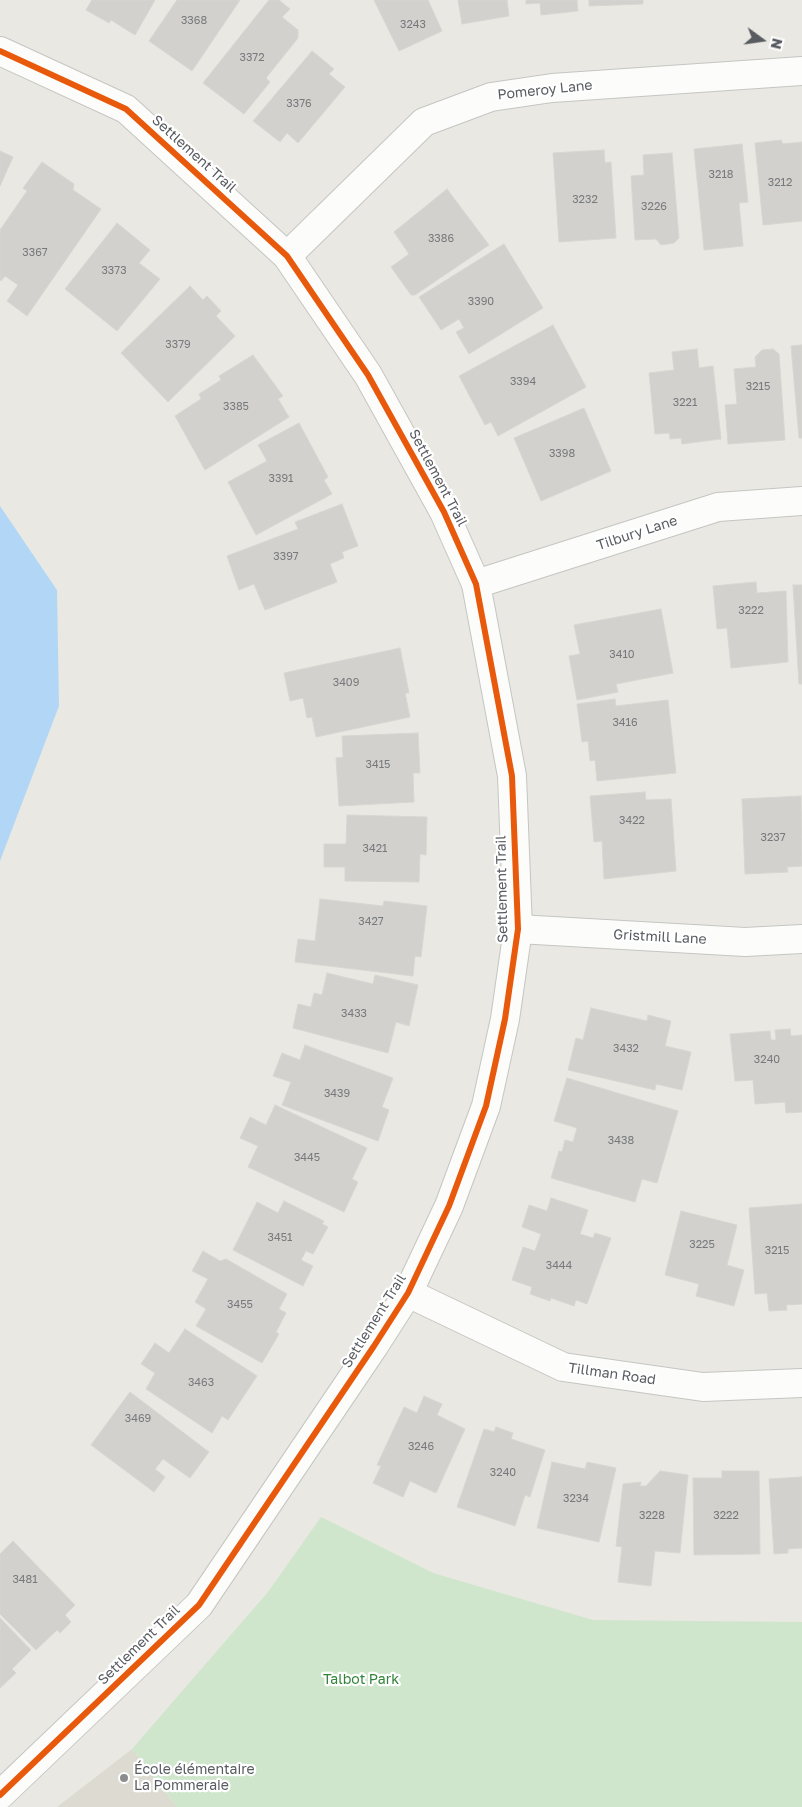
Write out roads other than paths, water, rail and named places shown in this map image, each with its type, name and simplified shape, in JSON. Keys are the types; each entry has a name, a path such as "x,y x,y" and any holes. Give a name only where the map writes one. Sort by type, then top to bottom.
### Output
{"street":[{"name":"Settlement Trail","path":"0,52 126,109 287,256 368,375 444,512 476,584 512,776 518,929 505,1019 486,1106 449,1206 408,1293 199,1605 0,1795"},
{"name":"Pomeroy Lane","path":"287,256 424,122 491,96 552,88 802,71"},
{"name":"Tilbury Lane","path":"476,584 718,507 802,501"},
{"name":"Gristmill Lane","path":"518,929 745,942 802,939"},
{"name":"Tillman Road","path":"408,1293 563,1367 702,1387 802,1383"}],"water":[{"path":"0,506 57,590 59,706 0,861"}],"place":[{"name":"École élémentaire La Pommeraie","path":"124,1778"}],"park label":[{"name":"Talbot Park","path":"361,1680"}]}
